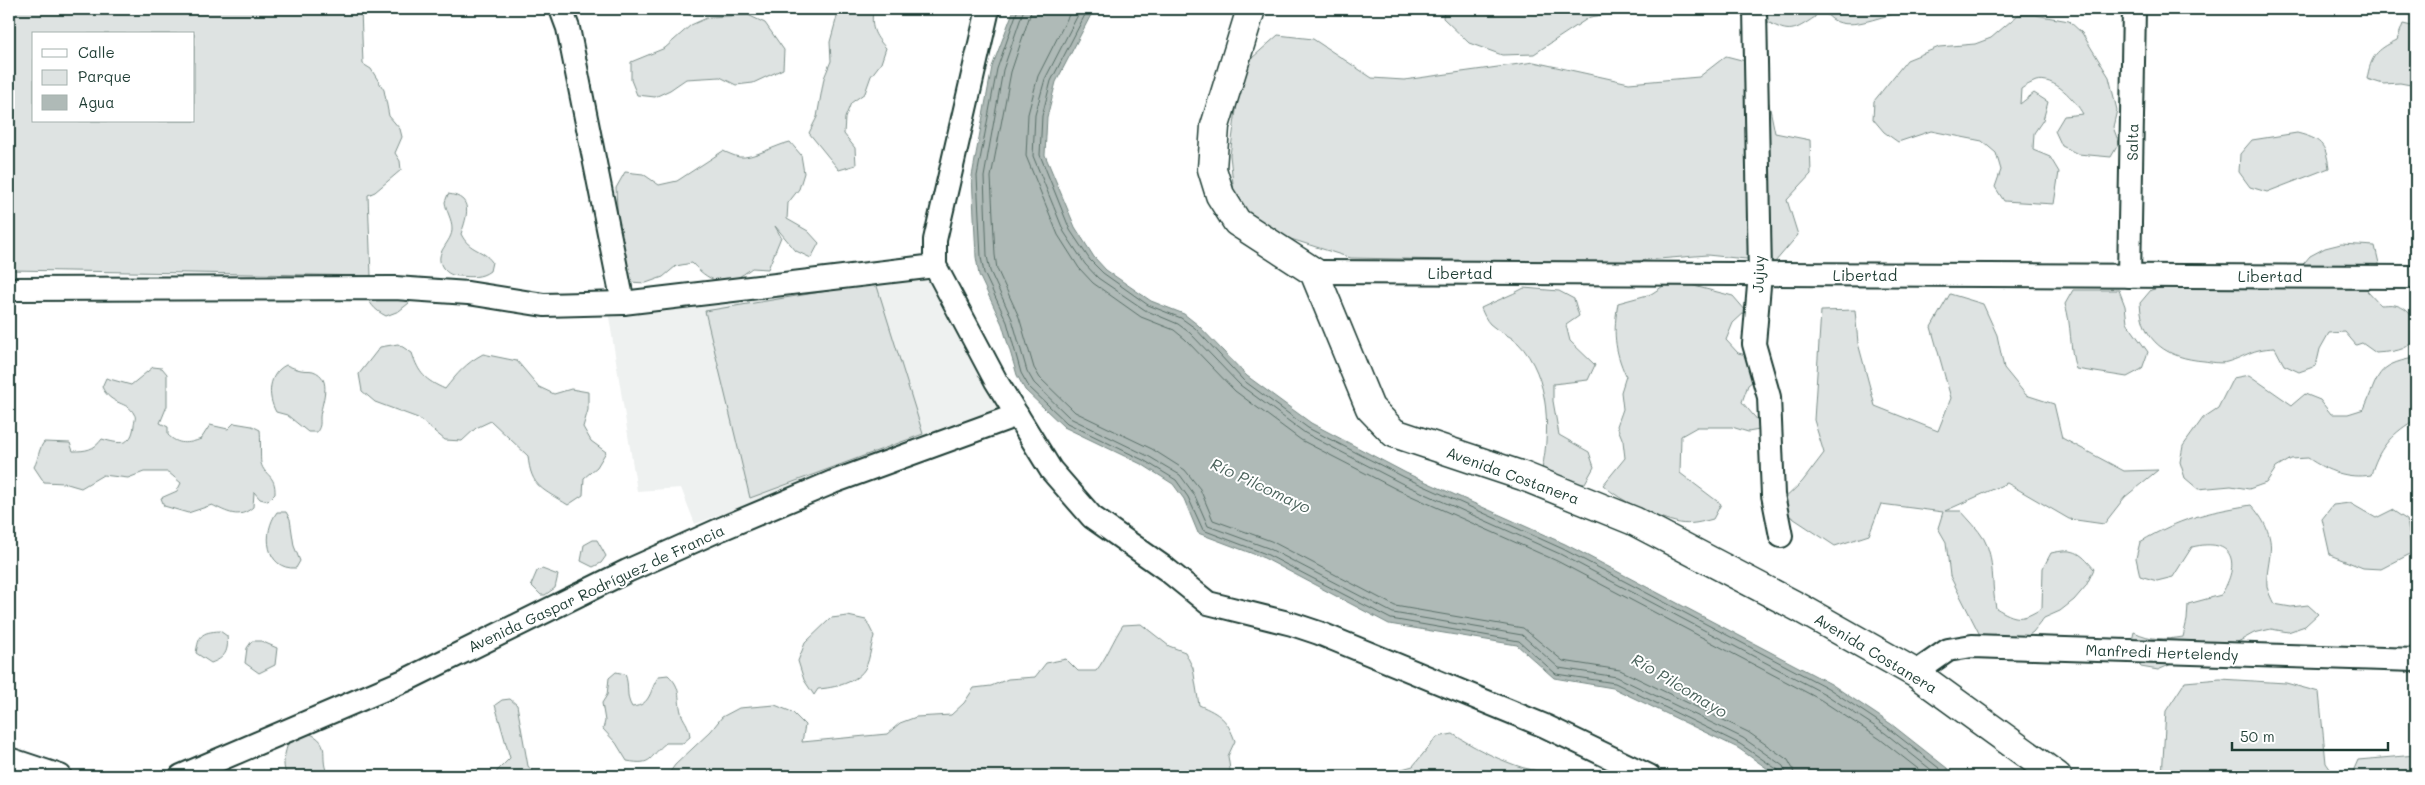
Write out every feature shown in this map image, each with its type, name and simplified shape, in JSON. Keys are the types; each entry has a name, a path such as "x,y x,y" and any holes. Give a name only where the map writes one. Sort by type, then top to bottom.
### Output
{"street":[{"path":"561,9 568,28 624,303"},
{"path":"988,9 935,240 935,266 991,373 1051,470 1092,517 1166,569 1208,603 1292,624 1319,633 1545,726 1649,776"},
{"path":"1251,9 1215,126 1212,169 1220,195 1237,222 1314,272"},
{"name":"Jujuy","path":"1755,9 1760,274 1754,344 1769,397 1773,495 1781,536"},
{"name":"Salta","path":"2129,276 2134,9"},
{"path":"9,290 395,288 468,293 544,305 624,303 935,266"},
{"name":"Libertad","path":"1314,272 2416,277"},
{"name":"Avenida Costanera","path":"1314,272 1370,408 1394,433 1523,476 1634,521 1800,608 1915,673 2057,776"},
{"name":"Avenida Gaspar Rodríguez de Francia","path":"181,776 406,680 627,571 721,529 832,482 1017,415"},
{"name":"Manfredi Hertelendy","path":"1915,673 1948,650 1972,646 2416,660"},
{"path":"9,759 60,776"}],"shaded area":[{"path":"928,274 999,411 695,524 681,488 637,491 608,311"}],"green space":[{"path":"9,9 361,9 363,64 371,69 384,90 389,116 400,129 402,137 395,153 400,161 401,170 375,192 368,195 371,276 9,270"},
{"path":"839,9 873,9 872,21 874,30 878,39 886,48 881,63 871,76 865,93 851,103 845,118 844,134 855,148 856,165 839,170 809,133 817,117 824,78 831,61 830,42"},
{"path":"1444,9 1628,9 1623,12 1590,17 1534,54 1502,55 1469,43 1443,18"},
{"path":"1767,9 1816,9 1815,17 1797,28 1787,29 1768,22"},
{"path":"1823,9 1928,9 1924,14 1890,15 1854,24 1845,24 1829,17"},
{"path":"748,15 765,23 784,50 783,69 753,83 736,85 720,77 686,79 655,97 637,95 631,80 631,62 665,48 691,25 709,17"},
{"path":"2018,15 2035,15 2069,21 2082,33 2109,77 2117,110 2113,127 2119,143 2111,157 2078,154 2062,146 2055,131 2064,116 2083,114 2075,102 2063,90 2043,80 2036,81 2021,89 2020,104 2034,93 2048,102 2043,120 2034,133 2033,150 2050,157 2059,172 2054,204 2004,201 1995,187 2001,170 1996,153 1982,141 1931,131 1898,142 1884,132 1873,119 1874,101 1907,60 1939,47 1975,44 1991,38"},
{"path":"2403,24 2416,27 2416,86 2400,83 2383,84 2367,79 2373,59 2384,47 2397,40"},
{"path":"1278,35 1313,39 1372,78 1404,80 1534,62 1629,83 1699,77 1726,56 1761,65 1775,133 1810,140 1811,174 1787,200 1798,235 1775,262 1707,255 1525,270 1452,260 1351,258 1237,222 1230,155 1239,88 1252,58"},
{"path":"2297,133 2311,137 2320,143 2326,153 2329,168 2267,192 2250,187 2239,172 2240,154 2252,140"},
{"path":"790,142 801,155 804,173 799,189 788,203 787,219 808,231 819,243 811,258 796,251 775,226 781,237 768,269 752,268 728,281 721,281 707,276 692,263 676,266 663,277 646,283 629,282 618,225 616,188 625,172 643,174 659,185 677,181 723,151 737,157 744,157"},
{"path":"448,194 462,199 467,208 461,234 468,244 484,254 492,262 490,271 483,275 468,277 453,275 443,268 440,262 441,252 452,228 445,202"},
{"path":"2341,244 2375,246 2383,281 2367,291 2380,305 2395,305 2411,315 2416,326 2416,332 2407,347 2376,353 2362,343 2356,345 2345,332 2329,333 2320,349 2316,366 2299,372 2284,365 2275,348 2254,351 2222,363 2179,356 2159,346 2151,338 2146,328 2140,303 2151,290 2167,286 2202,283 2253,289 2271,288 2299,269 2310,256 2325,248"},
{"path":"876,283 923,434 750,498 705,311"},
{"path":"1682,283 1733,296 1746,311 1733,323 1726,340 1738,353 1755,357 1762,374 1748,385 1742,402 1765,429 1748,432 1732,427 1697,427 1681,436 1680,473 1721,504 1713,519 1687,524 1649,513 1619,497 1603,485 1625,458 1623,441 1617,426 1623,409 1621,392 1626,376 1619,358 1616,340 1615,323 1618,303 1651,294 1665,285"},
{"path":"1524,288 1559,291 1574,299 1579,316 1566,325 1570,341 1595,365 1588,380 1553,384 1553,401 1559,435 1589,452 1594,467 1585,483 1570,490 1540,477 1544,461 1547,425 1542,389 1537,372 1529,357 1518,343 1490,324 1481,308"},
{"path":"2073,290 2119,290 2125,306 2127,323 2148,352 2142,369 2127,377 2076,369 2065,304"},
{"path":"365,291 410,295 409,303 399,311 386,316 372,306"},
{"path":"1950,294 1983,304 1997,335 2004,368 2026,395 2054,404 2062,438 2124,471 2158,470 2125,497 2104,524 2069,519 2007,483 1945,511 1961,511 1984,539 1990,555 1996,608 2014,617 2024,617 2042,608 2043,568 2051,553 2076,552 2094,569 2086,586 2074,600 2060,611 2044,618 2033,632 2018,643 1982,639 1950,576 1946,542 1938,528 1943,512 1881,504 1869,535 1835,546 1776,507 1802,482 1824,453 1814,420 1821,311 1855,310 1858,343 1875,406 1938,431 1951,398 1931,327"},
{"path":"398,344 412,353 417,366 424,376 432,383 445,389 462,369 483,354 517,361 539,387 554,394 571,389 588,392 588,410 583,427 591,441 606,452 597,467 584,478 583,495 568,505 545,491 532,475 528,456 491,421 476,428 462,441 445,440 418,418 375,402 362,391 359,374 380,347"},
{"path":"2414,358 2416,361 2416,393 2413,421 2386,444 2377,458 2371,475 2354,476 2338,473 2308,458 2291,459 2276,468 2266,483 2249,489 2231,486 2198,489 2185,478 2180,462 2183,446 2203,418 2218,408 2233,378 2249,375 2292,405 2305,394 2320,400 2331,414 2348,414 2364,409 2376,380 2385,369 2392,364"},
{"path":"286,365 301,370 313,371 323,379 325,392 320,426 317,432 308,432 287,415 276,412 273,406 270,392 271,386 276,374"},
{"path":"153,367 162,368 167,374 167,406 160,423 168,427 168,435 176,441 187,443 201,439 210,425 228,429 234,423 252,426 260,430 261,463 275,487 275,494 268,501 260,499 254,492 253,507 243,513 233,514 212,505 188,513 164,506 161,498 177,491 181,483 168,472 144,472 128,478 103,475 81,488 64,483 44,482 34,467 44,442 70,443 73,451 78,451 93,448 102,439 119,443 131,437 135,415 128,407 110,397 102,387 106,378 131,385"},
{"path":"2350,503 2376,518 2392,510 2407,520 2412,553 2381,569 2363,568 2330,555 2322,519 2333,505"},
{"path":"2251,505 2263,521 2270,540 2267,586 2274,604 2291,607 2308,605 2318,614 2305,626 2288,632 2271,629 2254,633 2207,659 2190,656 2158,670 2141,667 2129,653 2134,632 2158,639 2183,637 2188,604 2221,595 2231,573 2232,563 2230,555 2225,549 2206,545 2192,547 2173,577 2157,581 2140,576 2136,558 2140,542 2168,527 2193,517"},
{"path":"277,512 286,512 290,519 294,546 300,561 296,568 286,567 278,563 272,556 269,548 269,529"},
{"path":"597,540 606,556 601,563 593,567 581,561 584,545"},
{"path":"542,569 558,575 555,588 545,595 541,595 531,585 537,571"},
{"path":"848,616 866,620 874,636 866,667 851,681 838,686 818,689 814,695 804,680 798,661 805,643 831,618"},
{"path":"1141,624 1169,646 1185,652 1193,668 1199,705 1212,711 1226,722 1235,741 1228,756 1231,776 667,776 675,765 711,731 722,717 739,708 775,705 792,712 805,725 802,742 887,734 900,723 916,717 951,715 964,703 974,688 991,686 1008,679 1035,677 1046,663 1066,659 1078,671 1096,671 1123,625"},
{"path":"220,631 227,636 227,650 220,659 211,663 196,653 198,643 204,634"},
{"path":"252,641 261,641 277,648 275,665 259,673 245,663 247,648"},
{"path":"616,672 625,674 632,707 638,706 647,700 659,676 668,675 677,688 681,712 690,737 683,743 666,743 646,761 627,761 616,743 603,729 605,721 602,703 607,695 609,678"},
{"path":"2220,679 2286,683 2319,692 2326,763 2335,776 2162,776 2166,711 2185,682"},
{"path":"510,699 517,705 528,766 536,776 496,776 497,771 510,758 495,705 502,700"},
{"path":"308,733 321,741 324,751 324,763 329,776 287,776 284,763 289,740"},
{"path":"1453,734 1499,759 1527,769 1571,776 1376,776 1413,766 1437,737"},
{"path":"2416,755 2416,776 2351,776 2358,760"}],"water":[{"name":"Río Pilcomayo","path":"1014,9 1094,9 1056,82 1047,117 1045,155 1075,227 1094,257 1106,270 1151,301 1184,314 1198,325 1247,376 1311,423 1406,473 1565,544 1831,684 1891,724 1957,776 1778,776 1738,748 1613,688 1554,678 1517,645 1389,624 1264,558 1198,533 1184,499 1173,484 1143,465 1064,427 1025,390 1017,375 1002,324 979,275 976,257 972,176 992,67"}]}
